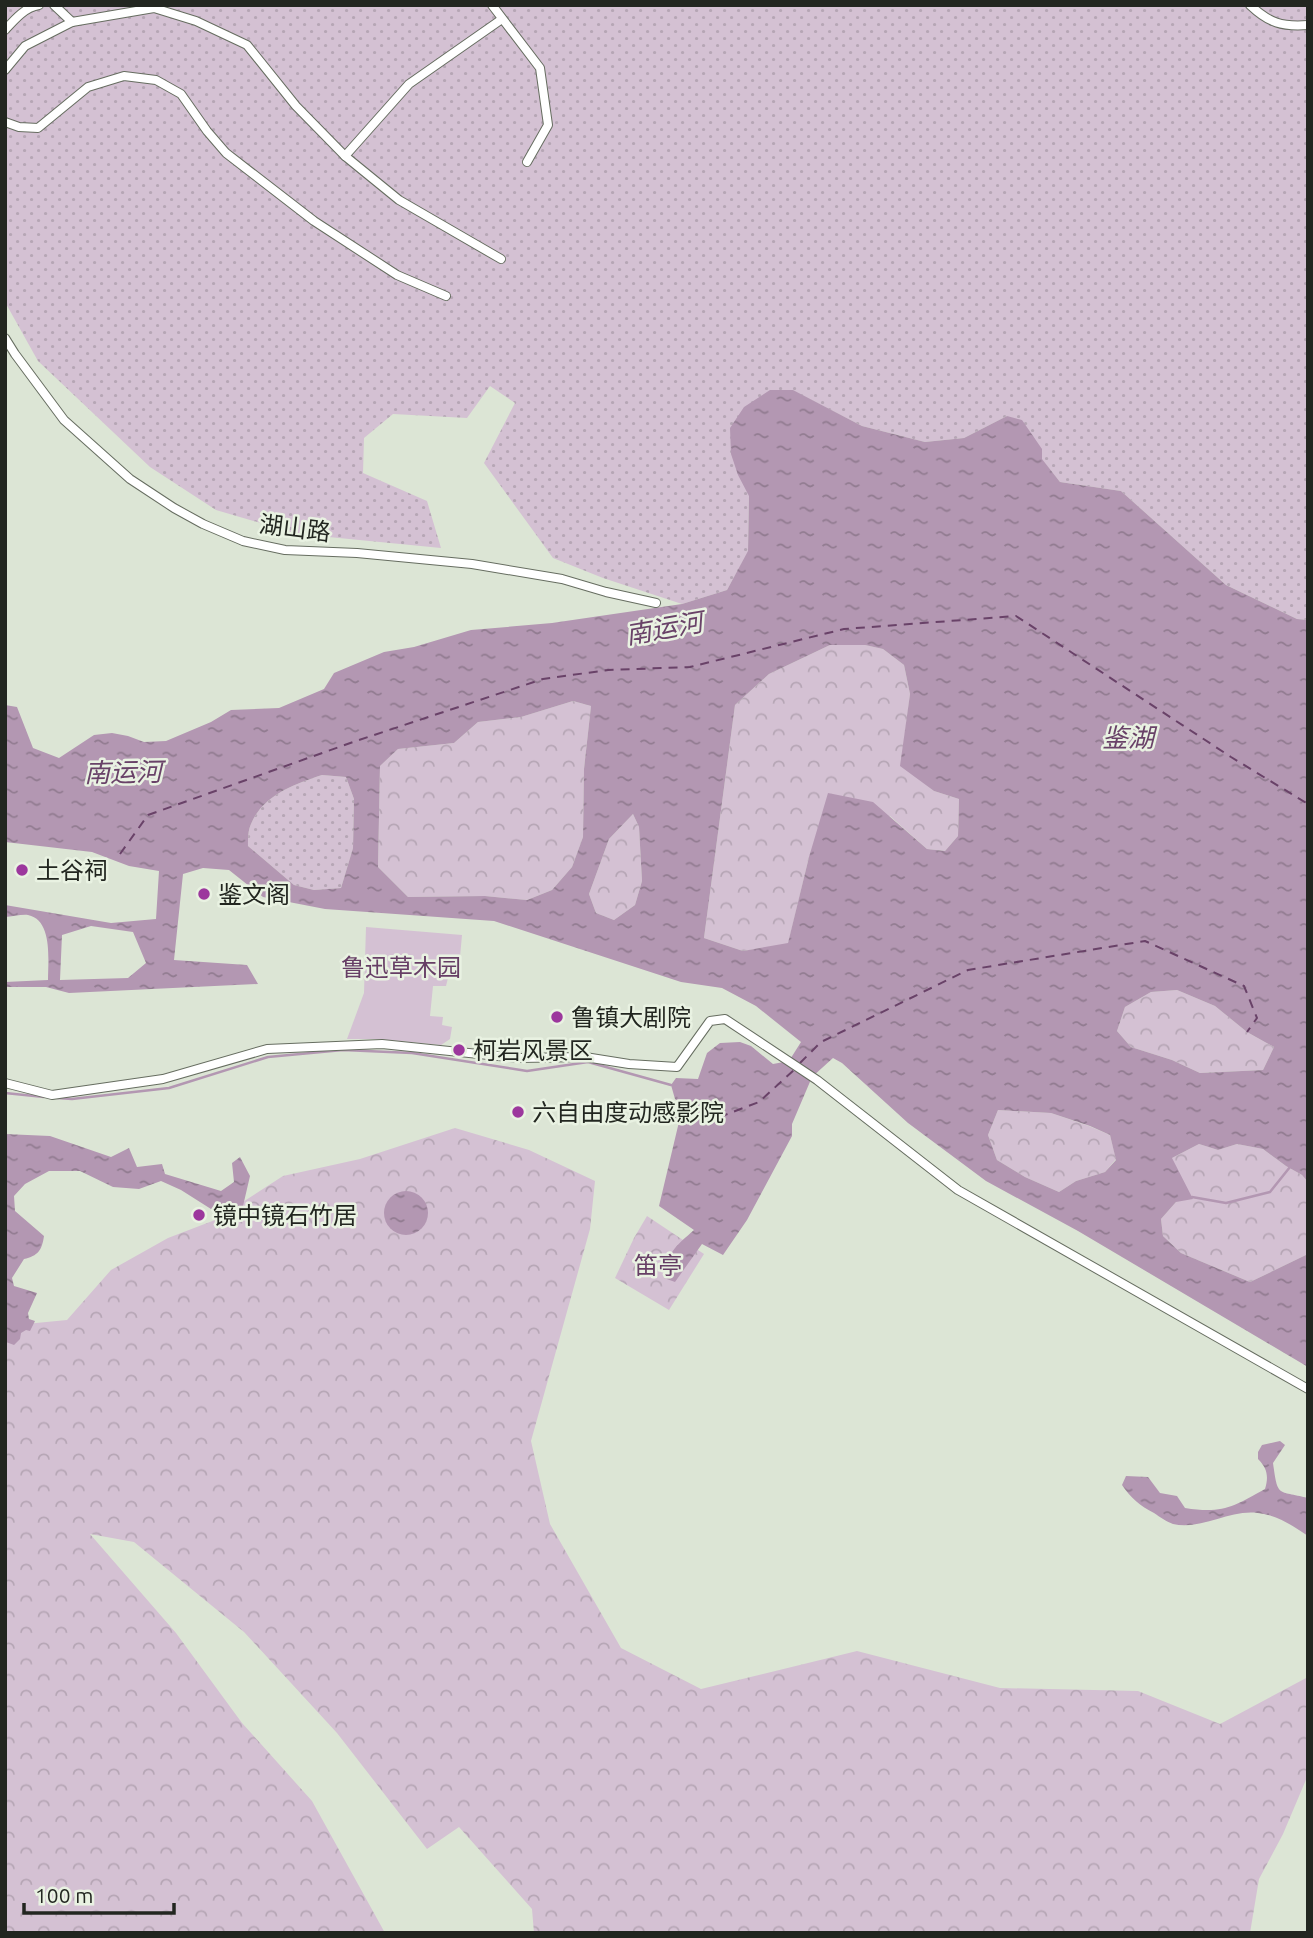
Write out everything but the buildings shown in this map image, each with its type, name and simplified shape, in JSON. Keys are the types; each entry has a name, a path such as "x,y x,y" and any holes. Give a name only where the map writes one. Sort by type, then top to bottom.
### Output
{"street":[{"path":"5,30 31,6 39,5"},
{"path":"54,5 72,22"},
{"path":"492,5 540,68 548,125 527,162"},
{"path":"1250,5 1265,19 1293,26 1308,25"},
{"path":"5,70 25,46 72,22 154,7 196,21 247,45 296,106 345,156 400,201 501,259"},
{"path":"345,156 410,84 502,19"},
{"path":"5,122 19,127 38,128 88,87 124,76 156,80 181,94 226,153 314,221 397,275 446,296"},
{"name":"湖山路","path":"5,338 64,420 130,479 174,509 233,537 285,550 472,564 562,579 656,603"},
{"path":"5,1083 52,1095 163,1079 267,1049 382,1044 518,1058 585,1057 629,1064 677,1067 710,1021 725,1019 817,1080 958,1190 1308,1389"}],"green space":[{"path":"5,5 1308,5 1308,620 1297,619 1226,585 1121,491 1060,482 1007,416 964,438 925,442 862,426 792,390 749,496 748,552 727,590 682,604 553,558 484,463 515,403 490,386 467,418 393,414 364,438 363,473 427,501 441,548 298,534 216,510 150,467 38,361 5,302"},
{"path":"830,645 865,645 883,649 904,665 910,694 901,765 934,791 959,799 958,836 945,851 927,849 890,816 809,857 788,944 743,951 704,938 735,705 769,674"},
{"path":"573,701 591,706 584,769 583,837 572,867 552,890 527,900 485,896 408,897 378,867 380,766 398,749 454,743 478,722 521,717"},
{"path":"322,775 346,777 354,799 353,848 341,888 314,890 294,885 248,846 248,838 250,826 263,805 281,792"},
{"path":"633,814 639,827 642,881 635,905 614,920 596,913 589,894 609,839"},
{"name":"鲁迅草木园","path":"366,927 462,935 458,979 448,978 446,986 433,986 430,1016 443,1017 442,1025 452,1027 450,1039 441,1045 347,1039 364,993"},
{"path":"1177,990 1215,1006 1247,1032 1274,1047 1263,1070 1200,1073 1172,1060 1131,1047 1117,1031 1125,1007 1151,992"},
{"path":"998,1110 1051,1113 1089,1126 1110,1135 1116,1159 1105,1172 1076,1181 1059,1192 1025,1177 997,1160 988,1135"},
{"path":"455,1128 529,1150 595,1181 590,1229 531,1441 550,1524 621,1648 701,1689 857,1651 1000,1688 1138,1691 1220,1724 1308,1677 1308,1775 1283,1834 1259,1879 1250,1933 534,1933 532,1909 459,1827 427,1849 337,1733 244,1632 134,1542 90,1534 176,1633 242,1723 312,1801 385,1933 5,1933 5,1326 67,1320 111,1270 168,1238 215,1220 283,1176 360,1159"},
{"path":"1199,1144 1218,1150 1237,1144 1263,1149 1302,1175 1308,1182 1308,1254 1250,1282 1181,1253 1163,1236 1161,1219 1176,1202 1172,1158"},
{"name":"笛亭","path":"647,1216 704,1254 669,1310 615,1278"}],"water":[{"name":"鉴湖","path":"770,390 793,390 862,426 925,442 964,438 1007,416 1022,420 1042,449 1042,459 1060,482 1121,491 1226,585 1297,619 1308,620 1308,1182 1263,1149 1237,1144 1218,1150 1199,1144 1172,1158 1193,1199 1176,1202 1161,1219 1163,1236 1181,1253 1250,1282 1308,1254 1308,1367 1078,1231 986,1181 908,1123 842,1063 833,1058 812,1077 792,1124 792,1136 747,1220 723,1255 702,1244 675,1282 664,1278 673,1250 694,1230 659,1206 683,1105 675,1099 671,1085 676,1078 698,1079 707,1053 720,1043 740,1042 751,1046 773,1064 789,1061 801,1042 756,1006 722,988 681,982 494,921 325,909 263,897 229,870 203,868 183,874 174,960 247,965 258,984 69,993 46,987 5,987 5,982 48,980 48,963 47,942 42,925 36,918 28,915 5,917 5,905 111,923 156,919 159,871 129,866 92,852 5,842 5,705 17,707 33,748 59,758 94,735 112,733 144,742 166,741 211,722 231,710 279,708 324,689 334,673 384,652 414,647 471,630 552,623 682,604 727,590 748,551 749,496 731,454 730,428 744,407","holes":["830,645 865,645 883,649 904,665 910,694 900,766 934,791 959,799 958,836 945,851 927,849 873,802 828,793 788,943 743,951 704,938 735,705 769,674","573,701 591,706 584,769 583,837 572,867 552,890 527,900 485,896 408,897 378,867 380,766 398,749 454,743 478,722 521,717","322,775 346,777 354,799 353,848 341,888 314,890 294,885 248,846 250,826 263,805 301,782","633,814 639,827 642,881 635,905 614,920 596,913 589,894 609,839","91,926 133,932 146,963 128,978 60,980 62,935","1177,990 1215,1006 1247,1032 1274,1047 1263,1070 1200,1073 1172,1060 1131,1047 1117,1031 1125,1007 1151,992","998,1110 1051,1113 1090,1126 1110,1135 1116,1160 1105,1172 1076,1181 1059,1192 1025,1177 997,1160 988,1135"]},
{"path":"5,1134 50,1136 111,1157 129,1148 137,1167 162,1164 165,1174 221,1191 234,1182 232,1163 240,1157 250,1176 240,1219 211,1209 161,1181 139,1189 113,1187 80,1171 49,1171 25,1184 14,1196 15,1211 44,1236 38,1252 24,1259 12,1278 14,1286 37,1293 28,1313 29,1319 35,1321 30,1331 21,1333 20,1339 14,1345 6,1342"},
{"path":"406,1191 422,1197 428,1213 422,1229 406,1235 390,1229 384,1213 390,1197"},
{"path":"1280,1441 1285,1445 1273,1463 1276,1482 1285,1493 1308,1498 1308,1536 1276,1517 1252,1512 1196,1524 1173,1524 1132,1498 1122,1485 1126,1476 1148,1477 1160,1493 1177,1496 1185,1508 1227,1508 1265,1489 1266,1472 1258,1459 1258,1452 1262,1445"}],"waterway":[{"path":"57,1098 72,1099 169,1088 268,1057 343,1050 412,1053 527,1071 588,1062 671,1085"},
{"path":"5,1093 44,1097"},
{"path":"1192,1197 1226,1203 1270,1192 1290,1167"}],"ferry route":[{"path":"120,854 148,815 353,742 543,679 608,670 690,667 844,629 1016,616 1231,757 1308,804"},
{"path":"800,1063 821,1042 968,970 1145,941 1244,986 1257,1018 1247,1032"},
{"path":"672,1117 709,1121 759,1102 794,1070"}],"place":[{"name":"土谷祠","path":"22,870"},
{"name":"鉴文阁","path":"204,894"},
{"name":"鲁镇大剧院","path":"557,1017"},
{"name":"柯岩风景区","path":"459,1050"},
{"name":"六自由度动感影院","path":"518,1112"},
{"name":"镜中镜石竹居","path":"199,1215"}],"water label":[{"name":"南运河","path":"664,628"},
{"name":"南运河","path":"123,772"}]}
